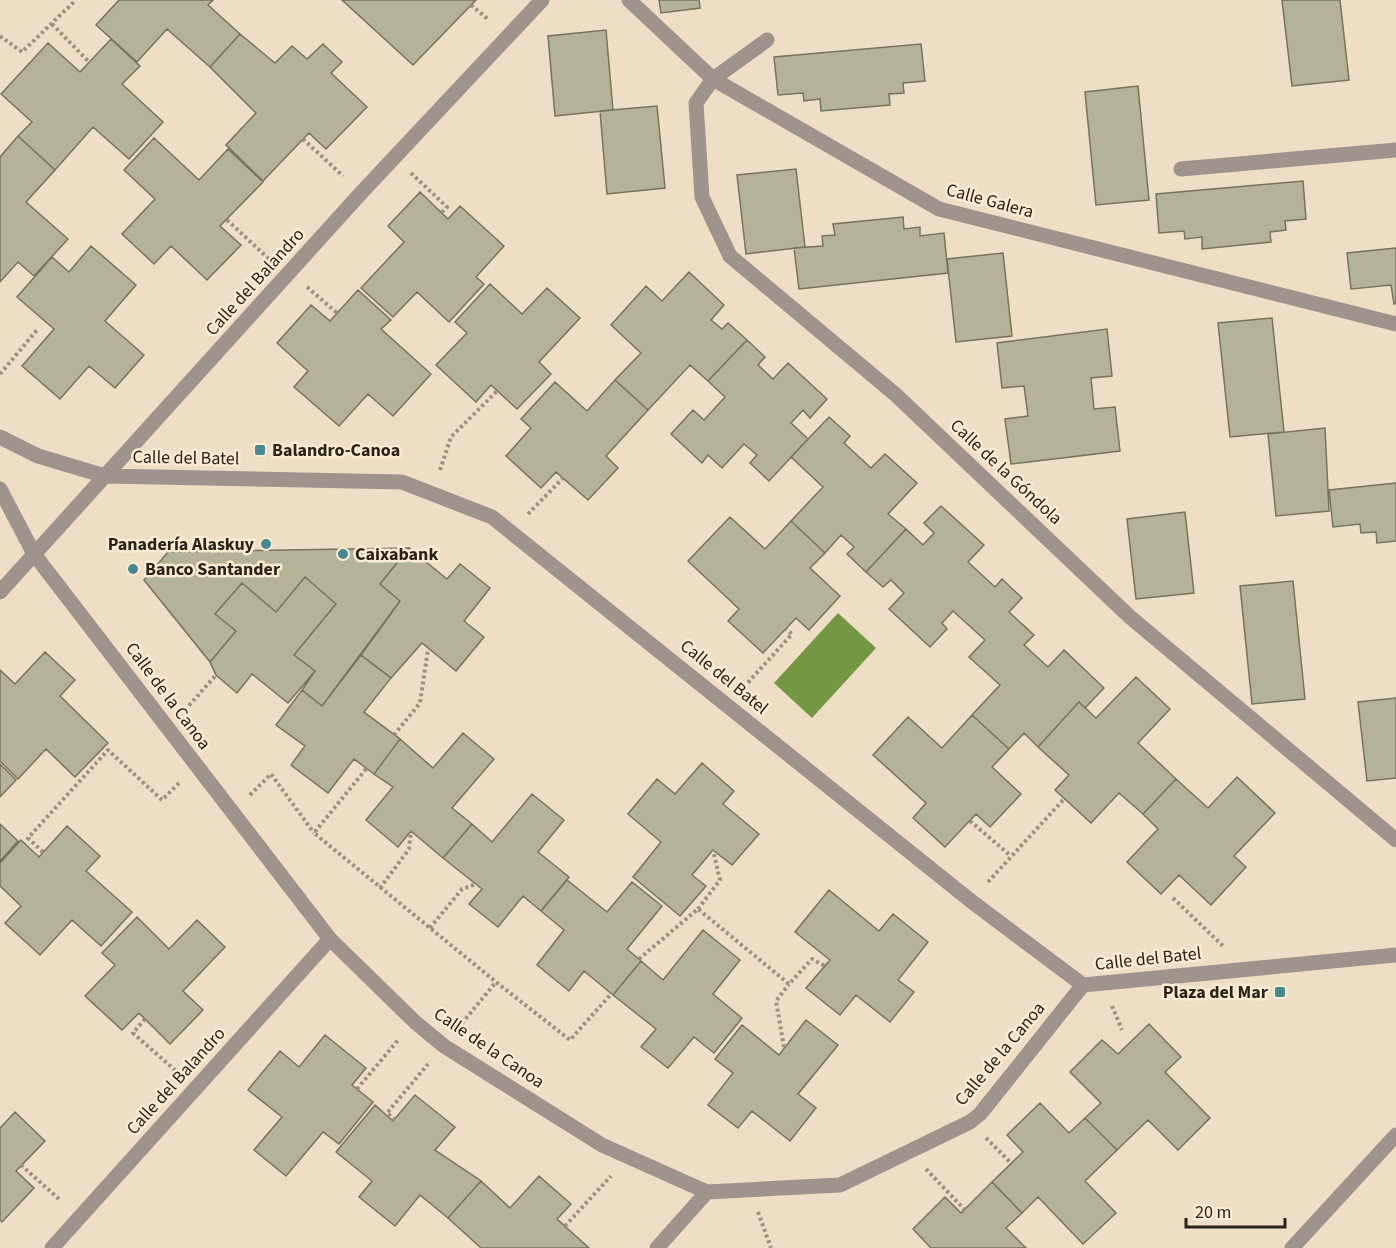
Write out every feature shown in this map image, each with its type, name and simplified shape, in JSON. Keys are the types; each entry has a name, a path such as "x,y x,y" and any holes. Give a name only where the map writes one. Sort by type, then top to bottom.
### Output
{"street":[{"name":"Calle del Balandro","path":"0,592 394,158 542,0"},
{"name":"Calle Galera","path":"629,0 712,79 939,209 1396,324"},
{"path":"712,79 767,40"},
{"name":"Calle de la Góndola","path":"712,79 696,103 702,197 730,256 896,395 1130,616 1396,840"},
{"path":"1181,169 1396,150"},
{"name":"Calle del Batel","path":"0,437 38,456 105,476 402,482 492,517 970,901 1083,985 1396,955"},
{"name":"Calle de la Canoa","path":"0,489 34,554 330,939 415,1022 444,1046 602,1145 628,1157 708,1192 840,1185 970,1122 980,1114 1083,985"},
{"name":"Calle del Balandro","path":"52,1248 330,939"},
{"path":"1292,1248 1396,1135"},
{"path":"657,1248 708,1192"}],"path":[{"path":"0,36 22,52 76,0"},
{"path":"52,24 89,62"},
{"path":"303,139 362,193"},
{"path":"394,158 447,207 441,213"},
{"path":"227,220 337,313"},
{"path":"0,374 37,330"},
{"path":"433,494 451,437 497,391"},
{"path":"511,532 563,478"},
{"path":"727,705 792,634 786,629"},
{"path":"394,735 420,703 428,648"},
{"path":"168,728 216,675"},
{"path":"43,852 28,838 108,750 162,800 196,765"},
{"path":"314,833 366,769"},
{"path":"233,813 271,774 314,833 570,1040 612,993"},
{"path":"970,901 1064,799"},
{"path":"970,821 1011,856"},
{"path":"380,888 410,849 411,831"},
{"path":"639,959 698,909 720,880 713,850"},
{"path":"430,928 462,889 476,884"},
{"path":"1173,898 1248,969"},
{"path":"698,909 789,984"},
{"path":"784,1047 776,1001 812,959 825,966"},
{"path":"395,1120 387,1113 496,982"},
{"path":"145,1019 133,1033 196,1089"},
{"path":"357,1089 415,1022"},
{"path":"970,1122 1011,1163"},
{"path":"909,1152 964,1209"},
{"path":"565,1227 628,1157"},
{"path":"21,1165 79,1218"},
{"path":"750,1190 771,1248"}],"shaded area":[{"path":"838,613 876,648 812,718 774,683"}],"building":[{"path":"119,0 213,0 208,5 240,34 210,67 167,29 137,62 96,25"},
{"path":"342,0 476,0 413,65"},
{"path":"659,0 699,0 700,8 661,13"},
{"path":"1282,0 1340,0 1349,80 1292,86"},
{"path":"606,30 613,110 555,116 548,36"},
{"path":"240,34 275,63 292,46 307,59 323,44 342,62 331,73 367,107 326,149 309,133 263,181 226,145 256,113 210,67"},
{"path":"111,39 140,66 122,84 163,122 129,159 93,127 55,170 18,136 32,122 1,94 48,43 80,72"},
{"path":"921,44 925,81 903,83 904,93 889,94 890,105 821,111 820,99 804,101 803,93 778,95 774,57"},
{"path":"1138,86 1149,200 1096,205 1085,92"},
{"path":"657,106 665,188 607,194 600,111"},
{"path":"18,136 55,170 26,202 68,239 34,276 18,262 0,282 0,157"},
{"path":"154,138 199,180 228,149 263,182 220,226 241,245 207,280 171,246 154,264 122,234 155,199 124,170"},
{"path":"796,169 805,247 746,254 737,175"},
{"path":"1303,181 1306,219 1285,221 1286,230 1270,232 1271,242 1202,249 1202,237 1185,239 1184,231 1159,233 1156,194"},
{"path":"420,192 448,219 460,206 504,246 476,277 484,284 449,322 417,292 393,317 361,288 404,242 388,226"},
{"path":"903,217 904,229 920,227 920,236 944,233 948,273 799,289 794,248 823,246 822,236 835,235 833,224"},
{"path":"91,246 136,285 105,321 144,355 115,388 89,366 60,399 22,366 54,329 17,297 52,257 69,272"},
{"path":"1396,248 1396,303 1394,304 1391,285 1351,289 1347,253"},
{"path":"1003,253 1012,336 956,342 947,259"},
{"path":"689,272 724,305 711,320 722,329 728,323 747,340 708,381 690,365 648,410 615,380 641,353 611,325 646,286 662,301"},
{"path":"490,284 522,314 547,288 580,318 539,362 551,374 517,409 491,385 476,402 436,365 467,333 455,322"},
{"path":"358,290 391,320 381,329 431,374 393,416 368,394 339,426 294,387 308,371 277,343 311,305 330,321"},
{"path":"1272,318 1284,432 1230,437 1218,323"},
{"path":"1107,329 1112,376 1091,378 1094,409 1115,407 1120,451 1011,464 1005,419 1028,416 1024,386 1002,388 997,343"},
{"path":"747,340 765,357 758,365 773,379 788,363 827,399 810,418 803,410 791,423 808,439 769,481 750,463 757,455 744,444 722,468 708,455 702,463 671,434 693,410 704,420 725,397 708,381"},
{"path":"615,380 648,410 606,456 618,468 588,500 556,472 541,488 506,456 531,428 521,419 555,382 587,411"},
{"path":"829,417 850,436 844,443 871,468 885,454 917,483 888,514 906,529 866,572 847,554 854,547 841,535 825,553 791,521 823,487 791,457"},
{"path":"1325,428 1329,511 1276,516 1268,434"},
{"path":"1396,483 1396,541 1377,543 1376,532 1361,533 1360,524 1333,527 1329,490"},
{"path":"941,506 984,545 968,562 995,587 1002,579 1022,598 1009,612 1034,635 1024,645 1048,667 1064,650 1104,688 1085,708 1079,702 1038,747 1024,733 1009,749 972,715 1000,685 969,657 985,640 953,611 942,623 947,629 930,647 889,609 904,593 891,580 883,587 866,572 906,529 923,545 934,533 924,523"},
{"path":"1185,512 1194,593 1136,599 1127,519"},
{"path":"730,517 765,549 791,521 825,553 810,568 840,596 809,630 796,618 763,653 728,621 739,609 688,561"},
{"path":"409,548 447,579 460,564 490,588 464,621 484,637 456,671 422,643 391,678 361,655 400,601 380,584"},
{"path":"409,548 380,584 400,601 322,706 302,690 315,671 294,655 336,604 305,577 276,612 242,583 215,614 236,631 210,662 144,580 168,552"},
{"path":"305,577 336,604 294,655 315,671 288,703 252,674 237,693 216,675 210,662 236,631 215,614 242,583 276,612"},
{"path":"1293,581 1305,699 1252,704 1240,586"},
{"path":"45,652 75,680 60,696 108,743 75,777 46,749 18,779 0,761 0,670 15,684"},
{"path":"361,655 391,678 364,712 400,739 374,774 354,759 328,793 291,765 305,746 276,725 302,690 322,706"},
{"path":"1136,677 1170,709 1138,743 1176,779 1143,814 1119,793 1091,823 1055,790 1069,775 1038,747 1079,702 1096,718"},
{"path":"1396,698 1396,778 1367,781 1358,702"},
{"path":"972,715 1009,749 992,767 1021,794 990,827 976,814 945,847 913,818 926,803 873,755 908,717 942,748"},
{"path":"463,733 494,759 452,808 472,824 443,858 411,831 398,847 366,820 393,787 374,774 400,739 433,768"},
{"path":"702,763 734,791 723,804 759,834 732,865 713,850 692,875 706,886 680,916 633,877 661,842 628,814 657,779 675,794"},
{"path":"0,764 16,780 0,797"},
{"path":"1237,777 1275,813 1234,856 1246,867 1211,905 1179,875 1161,894 1127,862 1158,829 1143,814 1176,779 1208,808"},
{"path":"532,794 564,820 538,852 569,877 541,911 523,896 498,927 469,904 482,889 443,858 472,824 492,842"},
{"path":"0,824 18,841 0,861"},
{"path":"67,826 100,856 86,871 132,912 101,946 72,920 40,955 5,923 21,906 0,886 0,863 21,840 39,857"},
{"path":"567,880 607,912 632,882 662,906 627,949 641,961 613,995 584,971 569,991 537,965 564,930 541,911"},
{"path":"829,890 879,931 893,914 928,942 898,980 914,992 890,1022 856,995 840,1015 806,988 830,960 795,932"},
{"path":"137,917 169,949 197,920 225,947 183,991 203,1010 170,1044 139,1013 122,1030 85,996 115,965 102,953"},
{"path":"703,930 740,960 713,994 742,1018 714,1053 694,1037 668,1068 641,1047 656,1029 613,995 641,961 663,980"},
{"path":"806,1020 838,1045 798,1094 816,1108 790,1141 752,1111 738,1128 708,1105 733,1073 715,1059 742,1025 779,1055"},
{"path":"1149,1024 1181,1057 1165,1072 1210,1118 1178,1150 1148,1120 1117,1150 1085,1118 1101,1103 1070,1072 1102,1040 1118,1054"},
{"path":"325,1035 366,1068 352,1085 373,1102 339,1144 323,1132 286,1176 254,1150 282,1117 248,1090 280,1051 299,1067"},
{"path":"415,1095 455,1127 435,1150 481,1181 448,1218 420,1195 395,1226 359,1197 372,1181 336,1152 375,1105 393,1121"},
{"path":"1040,1103 1069,1133 1085,1118 1117,1150 1085,1181 1116,1213 1083,1244 1038,1197 1022,1213 992,1182 1023,1152 1007,1135"},
{"path":"15,1112 45,1141 16,1171 34,1188 2,1222 0,1220 0,1128"},
{"path":"539,1176 571,1204 557,1219 589,1248 481,1248 448,1218 481,1181 510,1208"},
{"path":"992,1182 1022,1213 1006,1228 1026,1248 931,1248 913,1229 945,1197 961,1213"}],"place":[{"name":"Balandro-Canoa","path":"260,450"},
{"name":"Panadería Alaskuy","path":"266,544"},
{"name":"Caixabank","path":"343,554"},
{"name":"Banco Santander","path":"133,569"},
{"name":"Plaza del Mar","path":"1280,992"}]}
